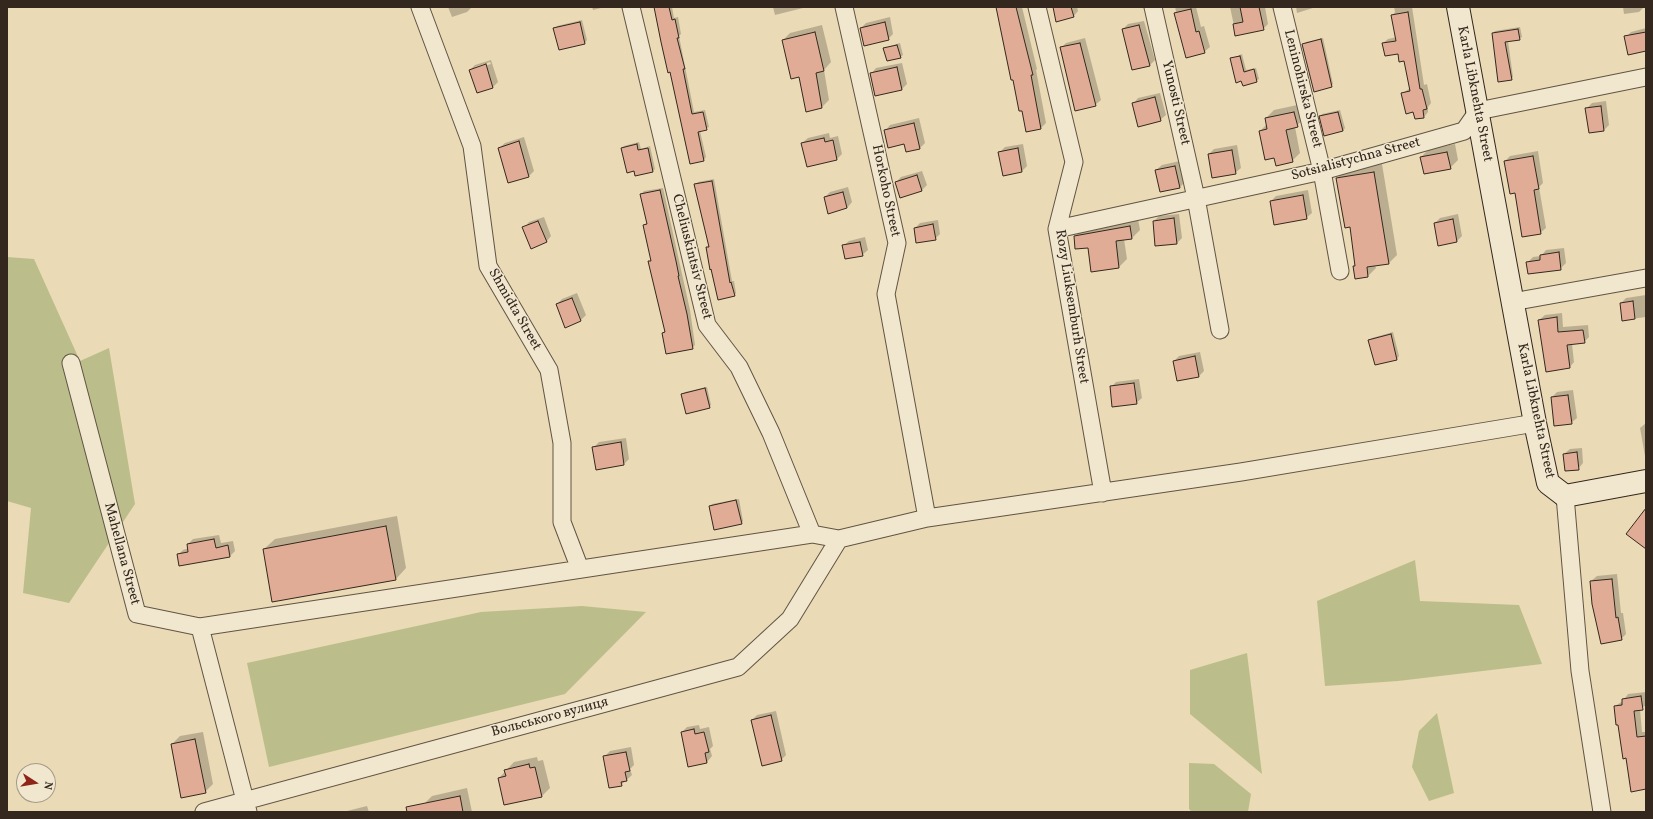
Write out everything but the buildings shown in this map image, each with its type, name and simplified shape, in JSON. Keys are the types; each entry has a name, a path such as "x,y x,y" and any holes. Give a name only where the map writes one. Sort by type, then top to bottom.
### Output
{"street":[{"name":"Shmidta Street","path":"420,7 472,146 488,266 549,370 562,443 562,522 580,569"},
{"name":"Cheliuskintsiv Street","path":"631,7 706,325 739,367 771,433 812,534"},
{"name":"Horkoho Street","path":"844,7 897,243 886,294 926,518"},
{"name":"Rozy Liuksemburh Street","path":"1037,7 1074,162 1057,229 1103,493"},
{"name":"Yunosti Street","path":"1153,7 1196,198 1220,330"},
{"name":"Leninohirska Street","path":"1282,7 1322,170 1340,271"},
{"name":"Karla Libknehta Street","path":"1458,7 1512,302 1548,483 1565,496 1580,671 1602,812"},
{"path":"1478,111 1646,77"},
{"name":"Sotsialistychna Street","path":"1057,229 1322,170 1464,131 1478,111"},
{"path":"1512,302 1646,278"},
{"name":"Mahellana Street","path":"71,363 137,614 200,627"},
{"path":"247,806 200,627 812,534 839,539 926,518 1103,493 1535,423"},
{"path":"1565,496 1646,482"},
{"name":"Вольського вулиця","path":"204,812 247,806 738,667 790,619 839,539"}],"green space":[{"path":"7,257 34,259 80,361 109,348 135,504 69,603 23,593 31,508 7,501"},
{"path":"1415,560 1420,601 1519,605 1542,664 1398,681 1325,686 1317,601"},
{"path":"582,606 646,612 565,694 269,767 247,663 481,612"},
{"path":"1247,653 1262,774 1190,714 1190,670"},
{"path":"1437,713 1454,793 1429,801 1412,767 1419,731"},
{"path":"1189,763 1214,764 1251,794 1248,812 1192,812 1189,809"}]}
